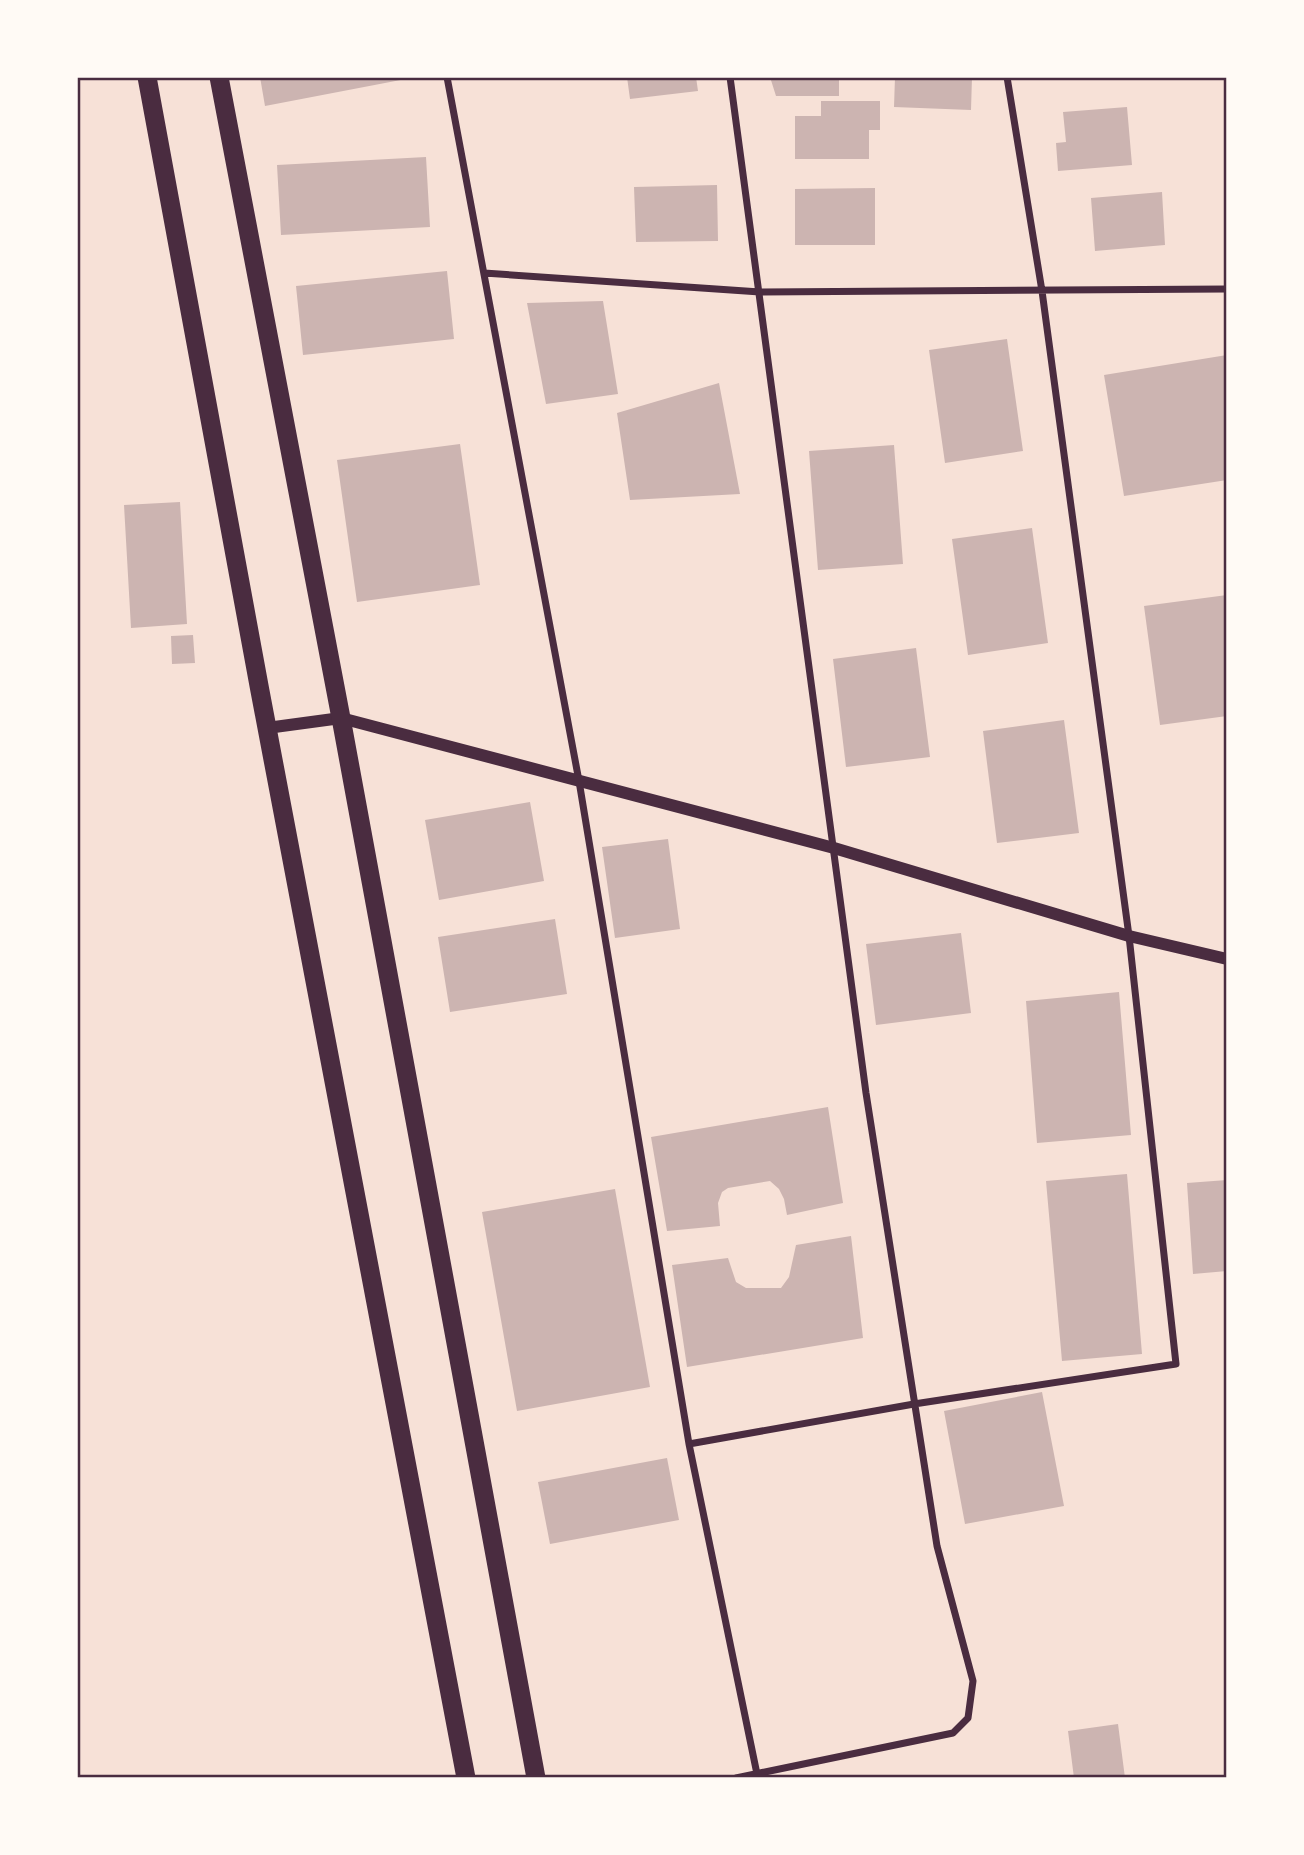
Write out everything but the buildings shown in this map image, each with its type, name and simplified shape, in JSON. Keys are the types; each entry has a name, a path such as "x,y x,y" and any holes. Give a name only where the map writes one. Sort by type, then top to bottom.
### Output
{"highway":[{"path":"147,77 267,727 467,1778"},
{"path":"219,77 341,718 536,1778"}],"street":[{"path":"447,77 579,781 689,1444 757,1774"},
{"path":"730,77 866,1093 937,1546 973,1681 968,1718 953,1733 736,1778"},
{"path":"689,1444 914,1404 1176,1364 1129,936 1042,291 1007,77"},
{"path":"484,273 760,292 1227,289"},
{"path":"267,727 341,718 834,848 1129,936 1227,959"}]}
